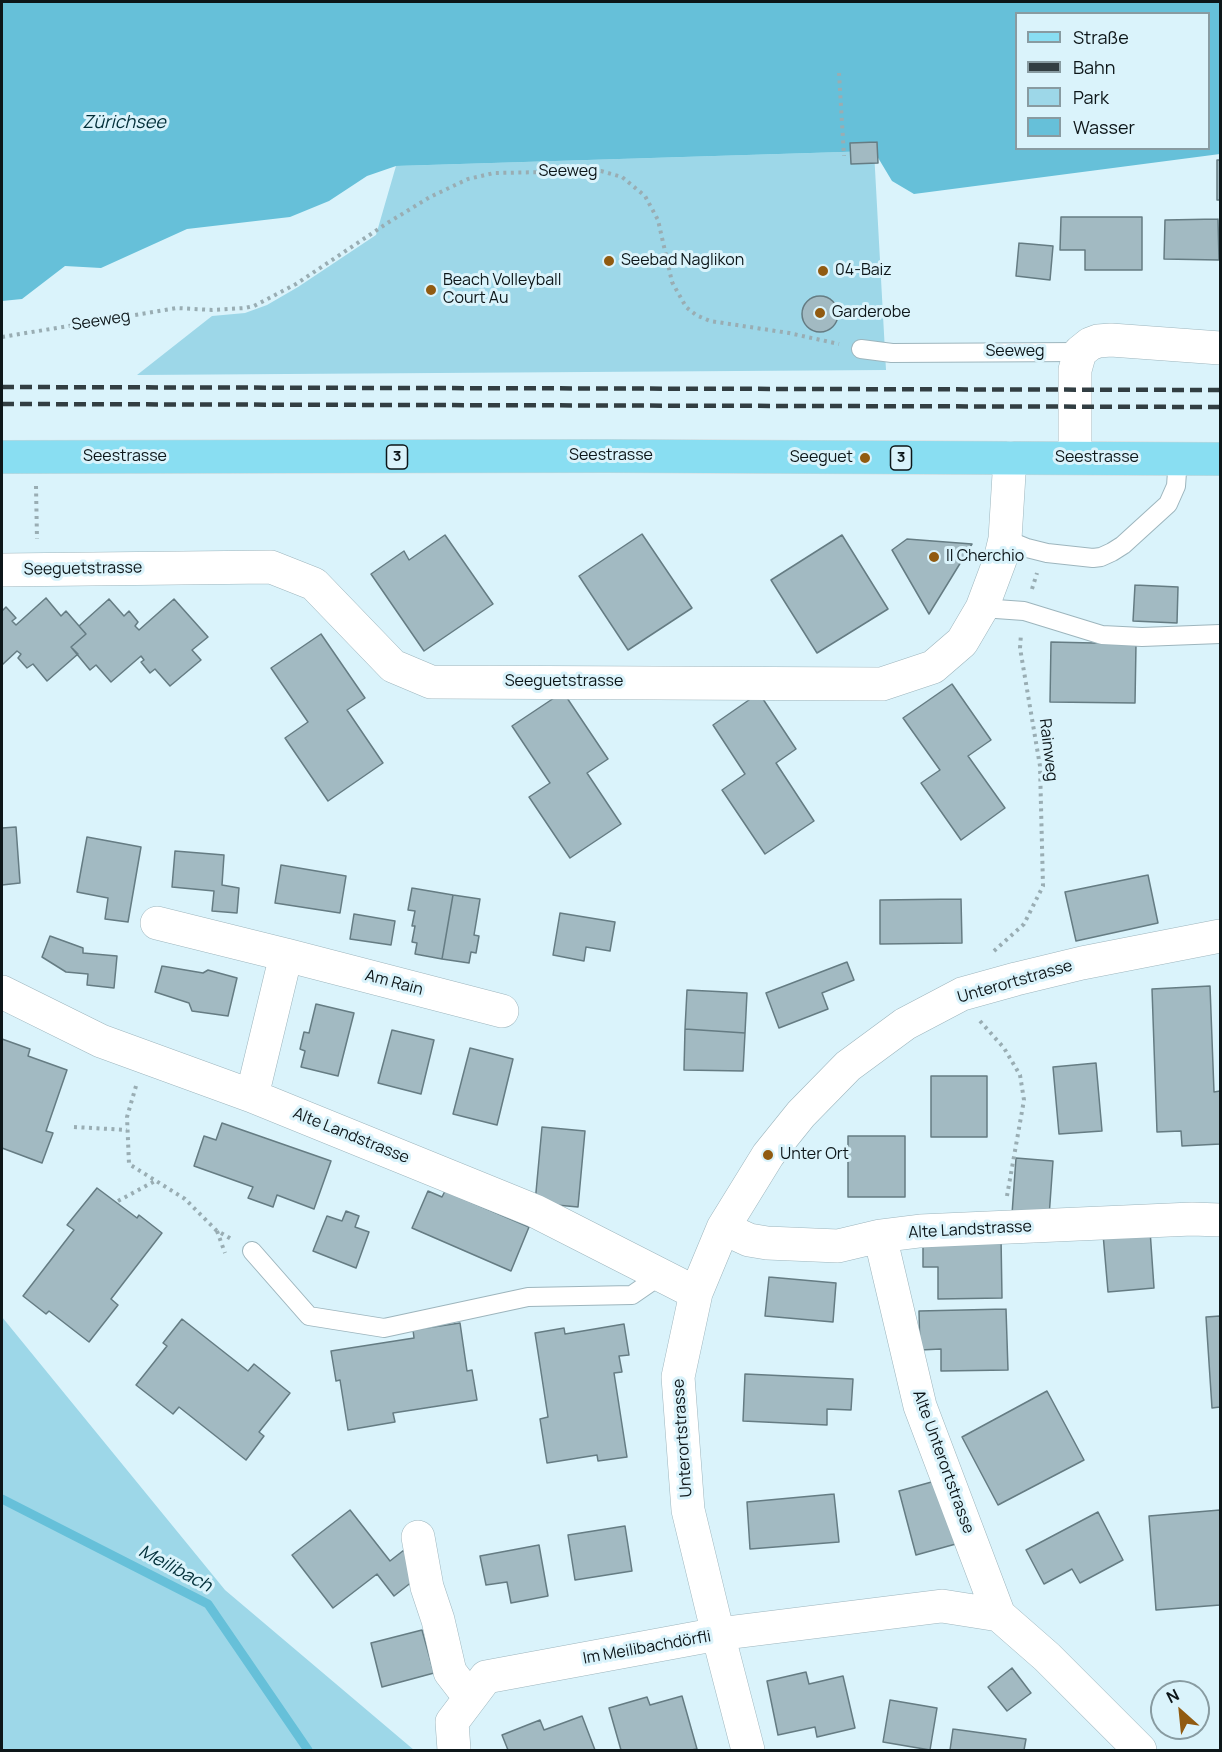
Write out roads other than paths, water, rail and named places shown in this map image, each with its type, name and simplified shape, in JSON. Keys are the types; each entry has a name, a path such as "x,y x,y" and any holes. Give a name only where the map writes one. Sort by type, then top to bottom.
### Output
{"main road":[{"name":"Seestrasse","path":"2,457 1221,459"}],"street":[{"name":"Seeweg","path":"1080,352 1090,344 1111,340 1221,348"},
{"path":"1075,457 1075,370 1080,352"},
{"name":"Seeguetstrasse","path":"2,570 271,567 314,584 393,666 431,682 882,684 933,667 962,642 982,608 1000,560 1005,539 1010,458"},
{"name":"Am Rain","path":"157,923 502,1011"},
{"name":"Unterortstrasse","path":"718,1634 688,1510 678,1377 696,1293 723,1228 768,1155 801,1114 848,1066 905,1024 962,994 1082,963 1221,936"},
{"path":"252,1096 286,955"},
{"name":"Alte Landstrasse","path":"2,992 101,1041 252,1096 535,1211 696,1293"},
{"name":"Alte Landstrasse","path":"723,1228 749,1240 767,1243 838,1245 880,1236 920,1231 1192,1219 1221,1220"},
{"name":"Alte Unterortstrasse","path":"880,1236 920,1406 999,1615"},
{"path":"418,1537 428,1587 450,1672 470,1698"},
{"path":"718,1634 942,1606 999,1615 1047,1657 1140,1750"},
{"name":"Im Meilibachdörfli","path":"454,1750 452,1722 486,1677 718,1634 748,1750"}],"lane":[{"name":"Seeweg","path":"861,349 892,353 1080,352"},
{"path":"1005,539 1042,552 1101,557 1123,545 1168,504 1176,486 1178,458"},
{"path":"982,608 1024,610 1102,635 1142,637 1221,634"},
{"path":"252,1251 309,1316 384,1328 528,1297 632,1295 661,1275"}],"water":[{"name":"Zürichsee","path":"2,2 1220,2 1220,154 914,194 892,181 874,151 396,166 367,176 329,201 290,217 187,229 101,268 65,266 22,299 2,301"}],"waterway":[{"name":"Meilibach","path":"2,1499 208,1604 308,1750"}],"railway":[{"path":"2,387 1220,390"},
{"path":"2,404 1220,407"}],"place":[{"name":"Seebad Naglikon","path":"609,261"},
{"name":"04-Baiz","path":"823,271"},
{"name":"Beach Volleyball Court Au","path":"431,290"},
{"name":"Garderobe","path":"820,313"},
{"name":"Seeguet","path":"865,458"},
{"name":"Il Cherchio","path":"934,557"},
{"name":"Unter Ort","path":"768,1155"}]}
